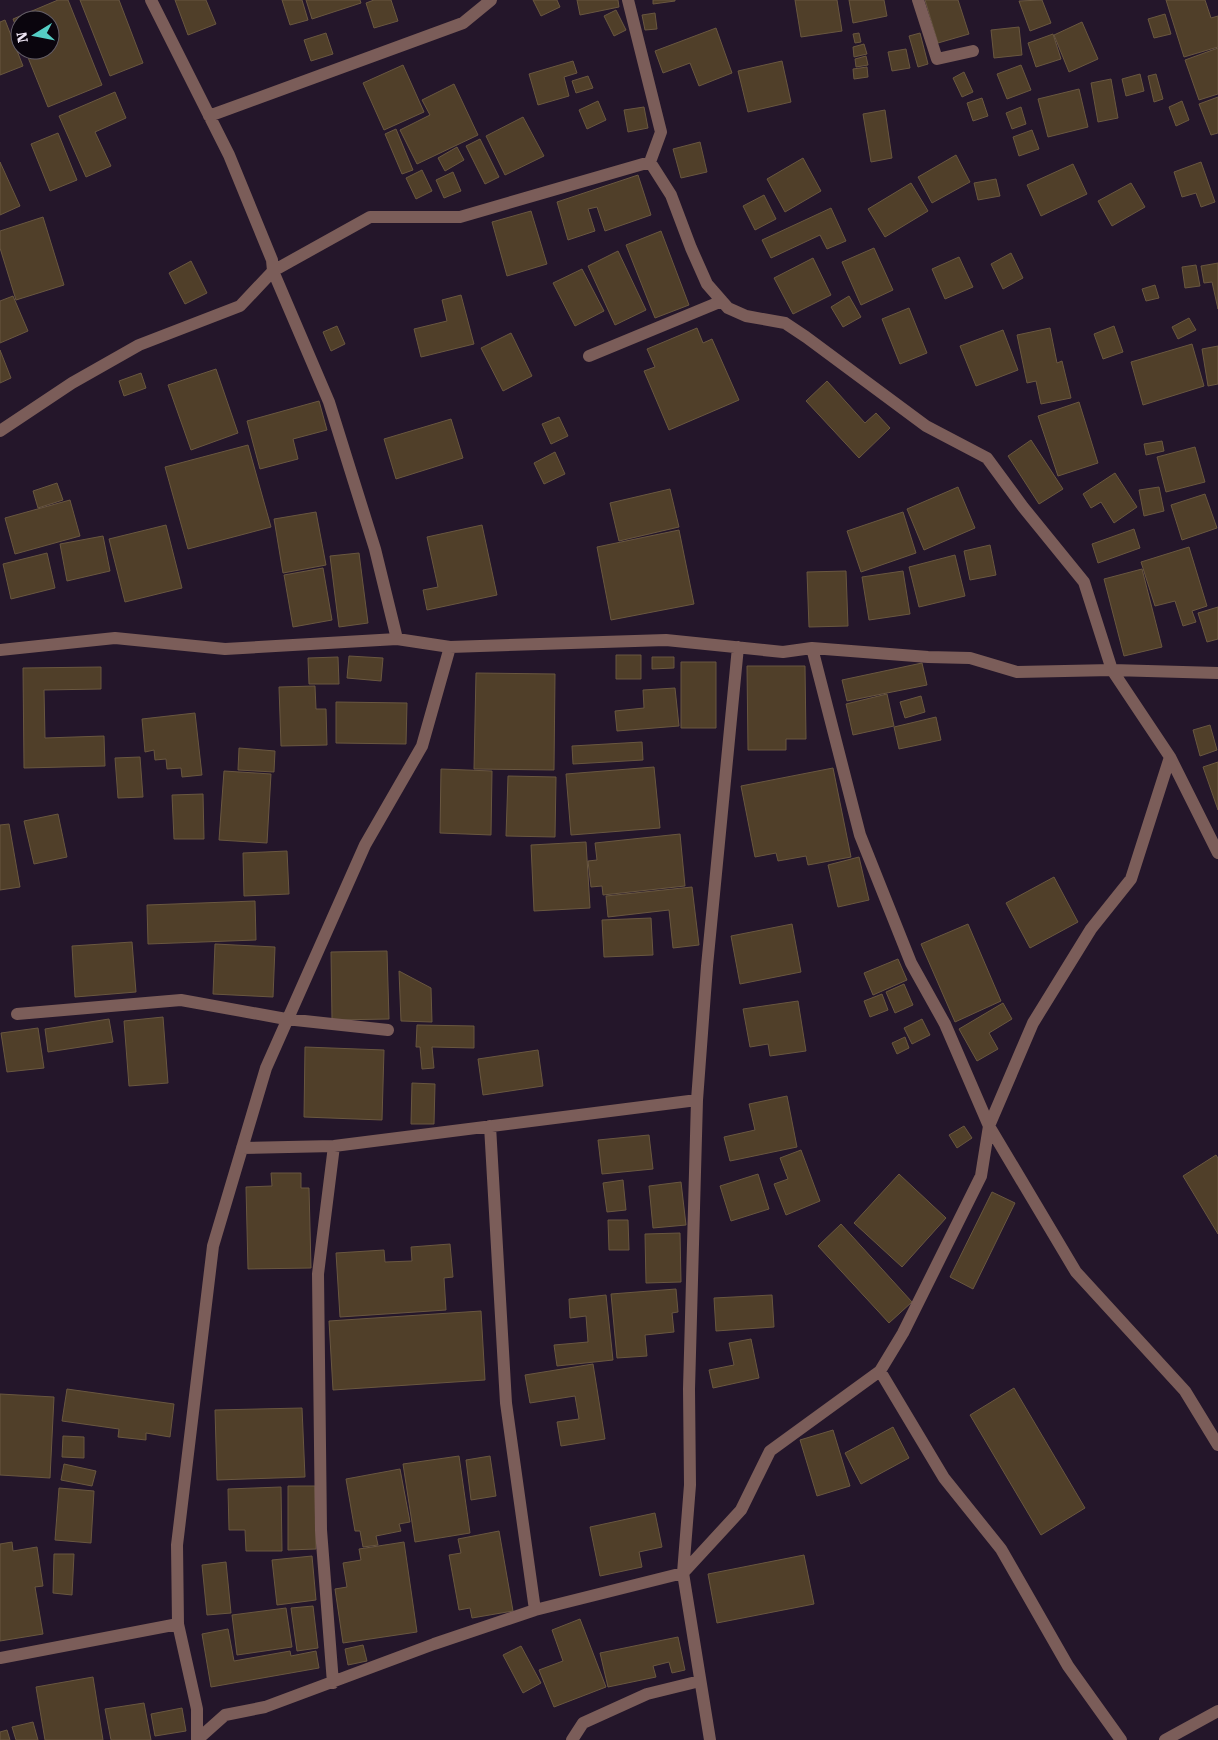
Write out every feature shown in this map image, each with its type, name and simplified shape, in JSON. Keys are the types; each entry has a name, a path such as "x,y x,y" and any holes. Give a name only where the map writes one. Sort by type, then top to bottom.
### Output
{"street":[{"path":"151,0 233,164 272,260 273,270 329,402 375,549 397,639"},
{"path":"209,116 463,23 491,0"},
{"path":"628,0 661,132 650,162"},
{"path":"918,0 937,60 973,51"},
{"path":"0,431 72,383 139,345 240,306 273,270 370,217 460,217 650,162"},
{"path":"650,162 671,195 690,248 707,284 728,308 746,316 784,323 806,336 926,426 986,458 1084,582 1112,670 1170,757 1218,854"},
{"path":"589,356 722,301"},
{"path":"0,650 115,638 225,649 397,639 450,647 666,640 783,652 812,648 928,657 970,658 1017,672 1112,670 1218,673"},
{"path":"197,1740 197,1708 178,1624 177,1545 213,1246 266,1068 286,1019 365,845 422,746 450,647"},
{"path":"710,1740 683,1573 690,1485 688,1389 698,1100 707,966 738,647"},
{"path":"812,648 860,835 911,962 945,1024 989,1126 1076,1272 1185,1391 1218,1444"},
{"path":"197,1740 225,1715 265,1707 333,1684 434,1644 535,1610 683,1573 741,1510 770,1452 880,1370 904,1334 981,1176 989,1126 1033,1023 1091,929 1131,879 1170,757"},
{"path":"17,1014 181,1000 286,1019 388,1030"},
{"path":"242,1148 334,1146 698,1100"},
{"path":"490,1126 506,1403 535,1610"},
{"path":"333,1684 322,1530 318,1274 334,1146"},
{"path":"880,1370 944,1478 1001,1549 1068,1666 1122,1740"},
{"path":"0,1658 178,1624"},
{"path":"572,1740 583,1723 647,1694 700,1681"},
{"path":"1165,1740 1218,1711"}],"building":[{"path":"58,0 68,0 102,85 48,107 29,60 60,60 60,10 34,10"},
{"path":"80,0 119,0 143,63 110,76"},
{"path":"175,0 206,0 216,24 188,35"},
{"path":"282,0 302,0 308,20 290,25"},
{"path":"306,0 360,0 361,3 312,19"},
{"path":"374,0 391,0 398,21 374,28 366,3"},
{"path":"533,0 557,0 560,7 541,16"},
{"path":"577,0 618,0 619,7 580,15"},
{"path":"653,0 675,0 675,1 653,4"},
{"path":"795,0 837,0 842,31 801,37"},
{"path":"849,0 884,0 887,16 853,23"},
{"path":"925,0 958,0 969,34 938,43"},
{"path":"1042,0 1051,23 1030,31 1019,1"},
{"path":"1166,0 1205,0 1211,18 1218,16 1218,47 1184,57"},
{"path":"616,10 626,30 614,36 604,16"},
{"path":"655,13 657,29 645,30 642,15"},
{"path":"1165,14 1171,34 1154,38 1148,19"},
{"path":"5,20 10,33 10,60 21,60 23,66 0,75 0,22"},
{"path":"1082,22 1098,59 1069,72 1054,35"},
{"path":"1019,27 1022,55 994,58 991,30"},
{"path":"716,28 732,73 699,86 690,63 663,73 655,51"},
{"path":"326,33 333,54 311,61 304,40"},
{"path":"859,33 861,42 855,43 853,34"},
{"path":"920,33 928,64 918,67 909,36"},
{"path":"1053,34 1061,59 1036,67 1028,43"},
{"path":"864,44 867,54 854,57 853,47"},
{"path":"1218,48 1218,94 1199,100 1185,60"},
{"path":"906,49 910,68 892,71 888,52"},
{"path":"866,56 868,65 856,67 855,59"},
{"path":"573,61 577,73 564,77 569,96 538,105 529,74"},
{"path":"782,61 791,102 748,112 738,71"},
{"path":"403,65 424,112 384,130 363,83"},
{"path":"1021,65 1031,90 1007,99 997,74"},
{"path":"867,67 868,77 854,79 853,69"},
{"path":"964,72 973,92 962,97 953,78"},
{"path":"1140,74 1144,91 1126,96 1122,79"},
{"path":"1156,74 1163,99 1154,102 1148,76"},
{"path":"588,76 593,88 576,93 572,81"},
{"path":"1111,79 1118,118 1098,122 1091,83"},
{"path":"454,84 478,135 417,164 400,130 430,115 422,100"},
{"path":"1079,89 1088,127 1048,137 1038,99"},
{"path":"115,92 126,118 95,132 111,166 86,177 59,116"},
{"path":"1218,97 1218,133 1211,135 1199,104"},
{"path":"982,98 988,116 973,121 967,103"},
{"path":"598,101 606,120 587,129 579,110"},
{"path":"1182,101 1189,120 1176,126 1169,107"},
{"path":"644,107 648,128 628,132 624,110"},
{"path":"1021,107 1026,124 1012,129 1006,113"},
{"path":"885,110 892,158 871,162 863,114"},
{"path":"523,117 544,156 505,175 486,136"},
{"path":"396,129 413,170 402,174 385,134"},
{"path":"1032,130 1039,149 1019,156 1013,137"},
{"path":"58,133 77,180 50,191 31,144"},
{"path":"480,139 499,177 485,184 466,146"},
{"path":"700,142 707,172 681,178 673,149"},
{"path":"457,147 464,160 445,171 438,158"},
{"path":"956,155 970,182 932,203 918,177"},
{"path":"803,158 821,191 785,212 767,179"},
{"path":"0,162 20,206 0,215"},
{"path":"1201,162 1215,202 1201,207 1196,193 1182,197 1174,172"},
{"path":"1073,164 1087,194 1041,216 1027,185"},
{"path":"422,170 432,191 416,199 406,178"},
{"path":"453,172 461,191 444,198 436,180"},
{"path":"638,175 651,215 605,231 597,207 588,209 595,231 568,240 557,202"},
{"path":"996,179 1000,196 978,200 974,183"},
{"path":"911,183 928,211 885,237 868,209"},
{"path":"1131,183 1145,207 1112,226 1098,201"},
{"path":"764,195 776,219 755,230 743,206"},
{"path":"831,208 846,241 827,249 820,235 771,258 762,240"},
{"path":"531,211 547,264 507,276 492,222"},
{"path":"43,217 64,285 16,300 0,248 0,231"},
{"path":"661,231 689,305 655,318 626,245"},
{"path":"874,248 893,290 861,305 842,262"},
{"path":"618,251 646,310 615,325 588,266"},
{"path":"1011,253 1023,278 1003,289 991,264"},
{"path":"959,257 973,287 945,299 932,269"},
{"path":"813,258 831,295 793,314 774,278"},
{"path":"191,261 207,293 185,304 169,273"},
{"path":"1218,263 1218,309 1212,282 1204,283 1201,266"},
{"path":"1196,265 1200,286 1185,288 1182,267"},
{"path":"582,269 604,311 575,326 553,283"},
{"path":"1155,285 1159,298 1146,301 1142,289"},
{"path":"461,295 474,344 421,357 414,329 447,321 442,300"},
{"path":"13,296 28,331 0,343 0,301"},
{"path":"849,296 861,317 843,327 831,307"},
{"path":"909,308 927,353 900,364 882,319"},
{"path":"1189,318 1196,330 1178,339 1172,327"},
{"path":"337,326 345,344 331,351 323,332"},
{"path":"1114,326 1123,352 1103,359 1094,334"},
{"path":"697,328 703,343 712,339 739,400 669,430 644,371 655,367 647,349"},
{"path":"1050,328 1057,363 1062,361 1071,398 1041,404 1036,381 1027,383 1017,335"},
{"path":"1003,330 1018,370 976,386 960,346"},
{"path":"511,333 532,376 503,391 481,348"},
{"path":"1192,344 1204,386 1143,405 1131,362"},
{"path":"1218,346 1218,384 1208,386 1202,349"},
{"path":"0,350 11,378 0,383"},
{"path":"216,369 238,433 191,450 168,385"},
{"path":"141,373 146,388 124,396 119,381"},
{"path":"827,381 865,423 876,413 890,428 859,458 806,401"},
{"path":"319,401 327,430 293,439 298,459 260,469 247,421"},
{"path":"1079,402 1098,463 1058,476 1038,416"},
{"path":"559,417 568,436 551,444 542,424"},
{"path":"451,419 463,458 396,479 384,439"},
{"path":"1031,440 1063,489 1039,504 1008,456"},
{"path":"1162,441 1164,451 1146,455 1144,444"},
{"path":"248,445 271,527 188,549 165,467"},
{"path":"1195,447 1205,482 1166,492 1157,457"},
{"path":"555,452 565,474 544,484 534,463"},
{"path":"1115,473 1137,507 1114,523 1101,502 1091,508 1083,494"},
{"path":"57,483 63,500 38,508 33,491"},
{"path":"958,487 975,528 924,550 907,509"},
{"path":"1159,487 1164,511 1144,516 1139,490"},
{"path":"670,489 679,527 619,541 610,503"},
{"path":"1205,494 1217,528 1182,540 1171,505"},
{"path":"70,500 80,536 15,554 5,518"},
{"path":"316,512 326,565 283,573 274,519"},
{"path":"903,512 916,553 861,572 847,531"},
{"path":"166,525 182,588 125,602 109,539"},
{"path":"482,525 497,595 427,610 423,590 438,587 427,537"},
{"path":"1134,529 1140,548 1098,563 1092,544"},
{"path":"679,530 694,604 611,620 597,547"},
{"path":"103,536 110,571 67,581 60,544"},
{"path":"990,545 996,575 970,580 964,551"},
{"path":"1189,547 1207,606 1192,611 1196,622 1183,626 1175,601 1155,606 1141,562"},
{"path":"47,553 55,588 11,599 3,564"},
{"path":"359,553 368,623 339,627 330,556"},
{"path":"955,555 965,596 919,607 909,567"},
{"path":"323,568 332,620 293,627 284,575"},
{"path":"1142,569 1162,647 1124,656 1104,579"},
{"path":"846,571 848,626 809,627 807,572"},
{"path":"903,571 910,614 869,620 862,577"},
{"path":"1218,607 1218,639 1207,642 1198,613"},
{"path":"616,655 641,655 641,679 616,679"},
{"path":"349,656 383,658 381,681 347,678"},
{"path":"338,657 339,684 309,684 308,658"},
{"path":"652,657 674,657 674,668 652,669"},
{"path":"681,662 716,662 716,728 681,728"},
{"path":"922,663 927,685 847,701 842,680"},
{"path":"747,666 805,666 806,739 786,739 786,750 748,750"},
{"path":"101,667 101,689 44,690 45,738 104,736 105,766 24,768 23,668"},
{"path":"476,673 555,674 554,770 474,769"},
{"path":"315,686 316,709 326,709 327,745 281,746 279,687"},
{"path":"675,688 679,726 617,731 615,711 644,708 643,690"},
{"path":"887,694 894,726 853,735 846,704"},
{"path":"921,696 925,712 905,718 900,702"},
{"path":"336,702 407,703 406,744 336,743"},
{"path":"195,713 202,775 182,777 181,768 167,769 166,759 155,760 154,750 145,752 142,719"},
{"path":"936,717 941,740 899,749 894,727"},
{"path":"1210,725 1217,750 1200,756 1193,730"},
{"path":"642,742 643,760 573,764 572,746"},
{"path":"239,748 275,751 274,772 238,770"},
{"path":"140,757 143,797 118,798 115,758"},
{"path":"1218,762 1218,810 1203,767"},
{"path":"654,767 660,828 571,835 566,774"},
{"path":"833,768 851,857 808,865 806,856 778,861 776,853 755,857 741,786"},
{"path":"441,769 492,771 491,835 440,833"},
{"path":"224,771 271,774 267,843 219,840"},
{"path":"508,776 556,777 555,837 506,836"},
{"path":"203,794 204,839 174,839 172,795"},
{"path":"58,814 67,857 34,864 24,821"},
{"path":"9,824 20,887 0,890 0,825"},
{"path":"680,834 685,886 603,895 602,886 591,887 588,861 597,860 595,843"},
{"path":"586,842 590,908 534,911 531,845"},
{"path":"287,851 289,894 244,896 243,853"},
{"path":"859,857 869,900 838,907 828,865"},
{"path":"1054,877 1078,922 1030,948 1006,903"},
{"path":"692,887 699,945 673,948 669,910 608,917 606,896"},
{"path":"255,901 256,940 148,944 147,905"},
{"path":"651,918 653,955 604,957 602,920"},
{"path":"792,924 801,972 740,984 731,936"},
{"path":"968,924 1001,1001 955,1022 921,944"},
{"path":"132,942 136,992 75,997 72,946"},
{"path":"215,944 275,947 273,997 213,994"},
{"path":"387,951 389,1019 332,1020 331,952"},
{"path":"898,959 907,980 873,995 864,973"},
{"path":"399,971 431,988 432,1022 401,1021"},
{"path":"904,984 913,1005 895,1013 886,992"},
{"path":"882,994 888,1010 870,1017 864,1001"},
{"path":"798,1001 806,1051 770,1056 768,1044 750,1047 743,1009"},
{"path":"1003,1003 1012,1019 989,1033 998,1049 977,1061 959,1029"},
{"path":"163,1017 168,1083 129,1086 124,1021"},
{"path":"109,1019 113,1042 48,1052 45,1029"},
{"path":"922,1019 930,1035 912,1044 904,1028"},
{"path":"417,1025 474,1026 474,1048 432,1047 434,1068 422,1069 420,1047 416,1047"},
{"path":"38,1028 44,1068 7,1072 1,1033"},
{"path":"905,1037 909,1048 897,1054 892,1043"},
{"path":"305,1047 384,1050 382,1120 304,1117"},
{"path":"538,1050 543,1086 483,1095 478,1059"},
{"path":"412,1083 435,1084 434,1124 411,1124"},
{"path":"787,1096 797,1147 730,1161 724,1137 755,1130 749,1104"},
{"path":"964,1126 972,1138 957,1148 949,1135"},
{"path":"649,1135 653,1169 602,1174 598,1140"},
{"path":"801,1150 820,1201 786,1215 774,1184 788,1179 780,1158"},
{"path":"1216,1155 1218,1158 1218,1234 1183,1176"},
{"path":"271,1173 301,1173 301,1188 309,1188 311,1268 248,1269 246,1187 272,1186"},
{"path":"758,1174 769,1209 731,1221 720,1186"},
{"path":"899,1174 946,1218 902,1267 854,1223"},
{"path":"623,1180 626,1210 607,1212 603,1183"},
{"path":"681,1182 686,1225 653,1228 649,1186"},
{"path":"992,1192 1015,1203 973,1289 950,1277"},
{"path":"608,1220 628,1220 629,1250 609,1250"},
{"path":"841,1224 912,1302 889,1323 818,1246"},
{"path":"680,1233 681,1282 646,1283 645,1234"},
{"path":"450,1244 453,1277 444,1278 446,1310 340,1317 336,1253 384,1250 385,1262 412,1261 411,1247"},
{"path":"676,1289 678,1312 672,1313 674,1332 645,1335 647,1356 617,1358 611,1294"},
{"path":"606,1295 613,1360 557,1366 554,1345 588,1342 586,1316 570,1318 569,1299"},
{"path":"772,1295 774,1327 716,1331 714,1298"},
{"path":"481,1311 485,1380 333,1390 329,1321"},
{"path":"751,1339 759,1378 713,1388 709,1370 734,1365 729,1343"},
{"path":"593,1364 605,1439 561,1446 557,1422 579,1419 575,1396 530,1403 525,1375"},
{"path":"1014,1388 1085,1508 1041,1535 970,1415"},
{"path":"67,1389 174,1404 170,1437 146,1433 146,1440 118,1437 119,1429 62,1421"},
{"path":"0,1394 54,1397 50,1478 0,1475"},
{"path":"302,1408 305,1477 217,1480 215,1410"},
{"path":"893,1427 909,1458 861,1484 845,1453"},
{"path":"833,1430 850,1486 817,1496 800,1440"},
{"path":"63,1436 84,1437 84,1458 62,1457"},
{"path":"459,1456 470,1533 415,1542 403,1464"},
{"path":"490,1456 496,1496 471,1500 466,1460"},
{"path":"64,1464 96,1471 92,1486 61,1480"},
{"path":"400,1469 410,1522 399,1524 401,1531 376,1536 378,1545 363,1547 360,1531 355,1531 346,1479"},
{"path":"288,1486 315,1486 316,1549 288,1550"},
{"path":"281,1487 282,1551 246,1551 245,1530 229,1530 228,1489"},
{"path":"59,1488 94,1491 91,1543 55,1540"},
{"path":"655,1513 662,1547 639,1552 642,1567 600,1576 590,1527"},
{"path":"499,1531 513,1611 472,1618 470,1608 459,1610 449,1555 461,1553 458,1539"},
{"path":"12,1542 13,1551 37,1547 43,1586 35,1587 43,1634 0,1641 0,1544"},
{"path":"404,1542 417,1632 343,1643 335,1589 347,1587 343,1563 361,1560 359,1549"},
{"path":"54,1554 74,1554 72,1595 53,1593"},
{"path":"804,1555 814,1604 717,1623 708,1574"},
{"path":"312,1556 316,1600 277,1605 272,1560"},
{"path":"226,1562 231,1613 207,1615 202,1565"},
{"path":"313,1606 318,1648 297,1651 291,1608"},
{"path":"286,1608 292,1647 237,1655 232,1615"},
{"path":"580,1619 606,1687 554,1707 539,1670 563,1661 552,1630"},
{"path":"228,1629 234,1661 290,1651 291,1656 316,1651 319,1668 211,1687 202,1634"},
{"path":"678,1637 685,1670 672,1673 669,1662 653,1666 656,1677 608,1687 600,1653"},
{"path":"363,1645 367,1661 348,1665 345,1649"},
{"path":"521,1646 541,1683 523,1693 503,1655"},
{"path":"93,1677 103,1740 45,1740 36,1687"},
{"path":"144,1703 151,1740 111,1740 105,1709"},
{"path":"182,1708 186,1731 155,1736 151,1714"},
{"path":"33,1722 38,1740 16,1740 12,1727"},
{"path":"7,1730 10,1740 0,1740 0,1732"}]}
